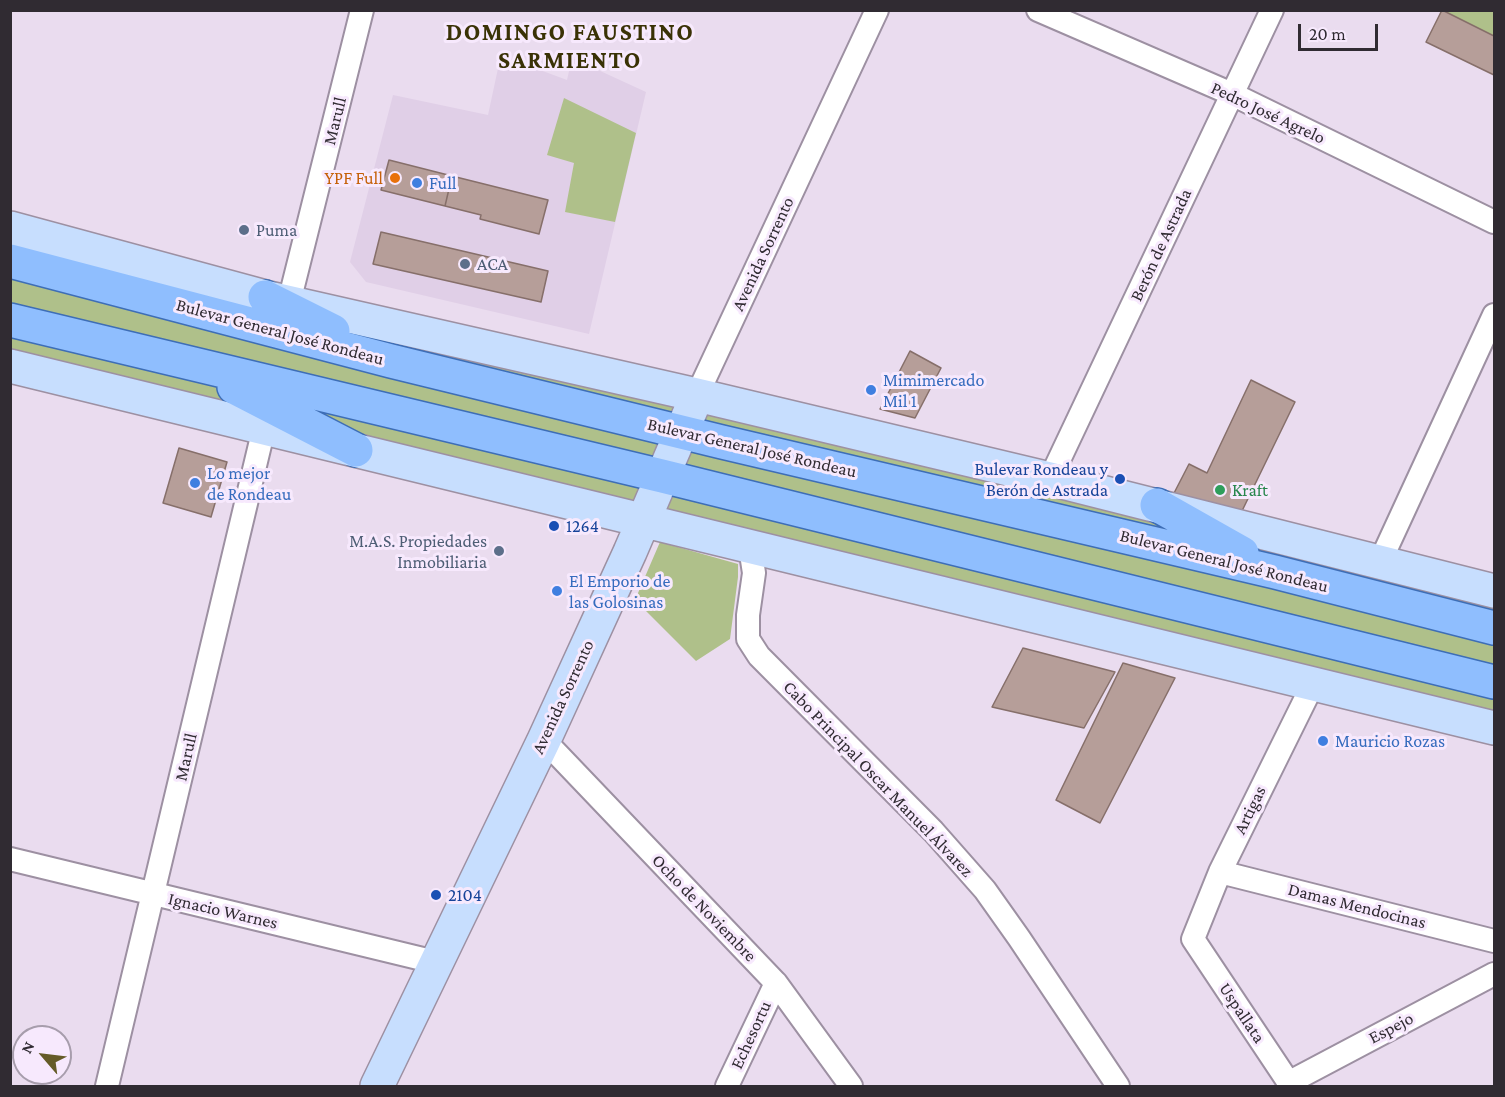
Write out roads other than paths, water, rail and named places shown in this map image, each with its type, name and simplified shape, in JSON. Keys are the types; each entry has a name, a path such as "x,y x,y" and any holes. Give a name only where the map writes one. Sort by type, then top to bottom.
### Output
{"main road":[{"name":"Bulevar General José Rondeau","path":"10,228 277,300 697,395 1050,479 1494,591"},
{"name":"Bulevar General José Rondeau","path":"10,261 391,361 1275,572 1494,628"},
{"path":"277,300 391,361"},
{"path":"10,320 662,476 1494,682"},
{"path":"188,363 356,450"},
{"path":"10,366 1494,728"},
{"name":"Avenida Sorrento","path":"377,1086 544,740 697,395"},
{"path":"1157,506 1275,572"}],"street":[{"name":"Marull","path":"277,300 362,10"},
{"name":"Avenida Sorrento","path":"697,395 877,10"},
{"name":"Pedro José Agrelo","path":"1038,10 1232,94 1494,222"},
{"name":"Berón de Astrada","path":"1050,479 1272,10"},
{"path":"1380,562 1494,315"},
{"name":"Marull","path":"107,1086 264,428"},
{"name":"Cabo Principal Oscar Manuel Álvarez","path":"750,547 754,573 748,615 748,639 759,656 933,831 985,890 1118,1086"},
{"name":"Artigas","path":"1193,939 1220,872 1312,684"},
{"name":"Ocho de Noviembre","path":"544,740 776,983 851,1086"},
{"name":"Ignacio Warnes","path":"10,860 435,962"},
{"name":"Damas Mendocinas","path":"1220,872 1494,941"},
{"name":"Uspallata","path":"1193,939 1290,1085"},
{"name":"Espejo","path":"1290,1085 1494,974"},
{"name":"Echesortu","path":"727,1086 776,983"}],"place":[{"name":"YPF Full","path":"395,178"},
{"name":"Full","path":"417,183"},
{"name":"Puma","path":"244,230"},
{"name":"ACA","path":"465,264"},
{"name":"Mimimercado Mil 1","path":"871,390"},
{"name":"Bulevar Rondeau y Berón de Astrada","path":"1120,479"},
{"name":"Lo mejor de Rondeau","path":"195,483"},
{"name":"Kraft","path":"1220,490"},
{"name":"1264","path":"554,526"},
{"name":"M.A.S. Propiedades Inmobiliaria","path":"499,551"},
{"name":"El Emporio de las Golosinas","path":"557,591"},
{"name":"Mauricio Rozas","path":"1323,741"},
{"name":"2104","path":"436,895"}],"district":[{"name":"DOMINGO FAUSTINO SARMIENTO","path":"570,47"}]}
